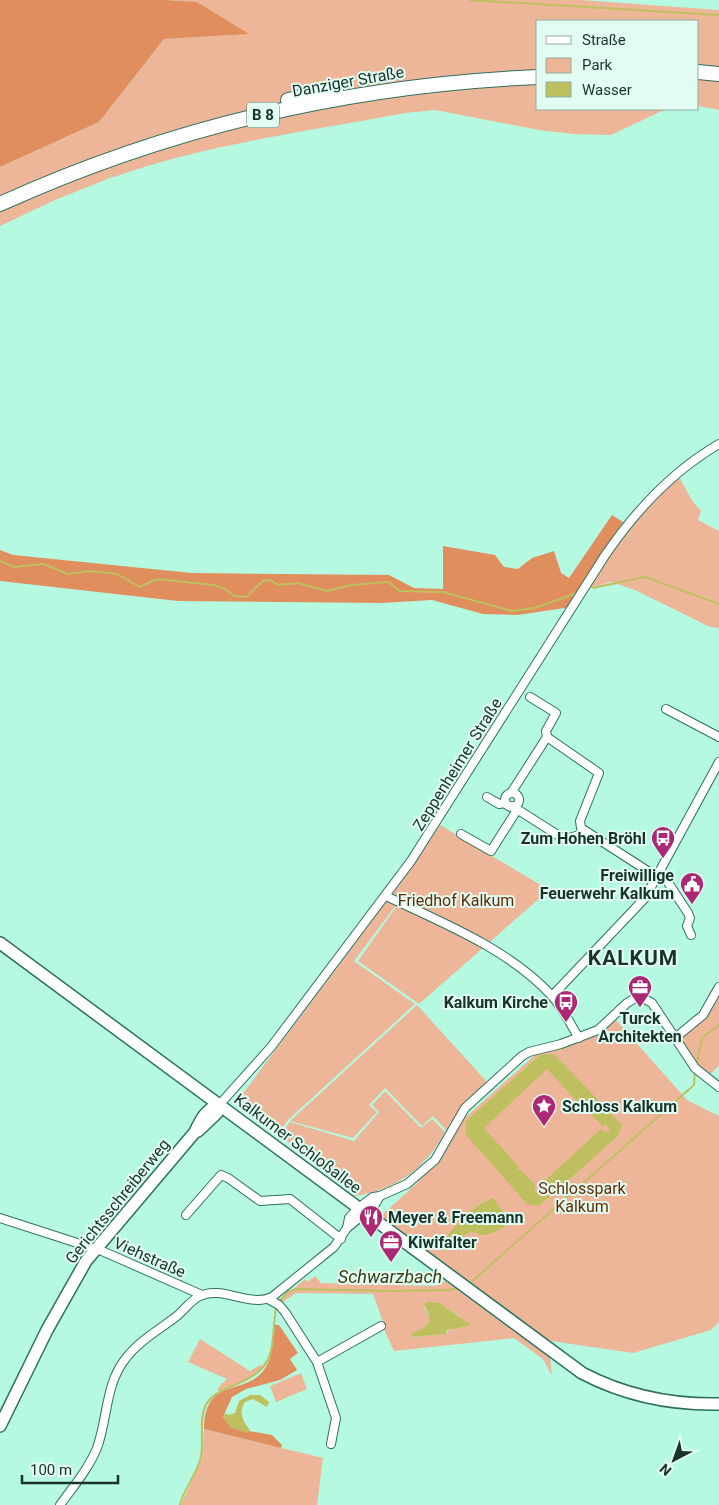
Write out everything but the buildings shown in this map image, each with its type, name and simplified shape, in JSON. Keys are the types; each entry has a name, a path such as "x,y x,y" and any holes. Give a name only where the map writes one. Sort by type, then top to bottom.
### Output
{"highway":[{"name":"Danziger Straße","path":"0,194 93,156 155,135 241,110 309,95 394,81 482,72 536,69"},
{"path":"699,72 719,74"},
{"name":"Danziger Straße","path":"0,204 97,164 245,118 396,89 482,80 536,77"},
{"path":"699,81 719,82"}],"main road":[{"name":"Kalkumer Schloßallee","path":"0,943 220,1104 361,1212 582,1373 608,1387 644,1397 678,1403 719,1404"},
{"name":"Gerichtsschreiberweg","path":"0,1426 63,1299 96,1248 195,1132 210,1108 220,1104"}],"street":[{"name":"Zeppenheimer Straße","path":"220,1104 271,1047 386,896 435,825 618,537 643,505 683,468 719,444"},
{"path":"512,806 506,797 511,793 547,737 546,732 556,713 530,697"},
{"path":"666,709 719,737"},
{"path":"547,737 599,773 580,821 581,828 666,881 688,913 690,918 687,926 690,935"},
{"path":"552,996 645,898 719,762"},
{"path":"461,834 491,852 512,806 516,805 519,800 517,795 511,793"},
{"path":"487,797 499,804 512,806 564,839 588,833"},
{"path":"386,896 499,952 514,962 552,996 579,1038"},
{"path":"675,1038 703,1015 711,1004 714,992 719,987"},
{"path":"60,1505 74,1486 97,1447 108,1394 126,1358 137,1347 202,1295 217,1293 260,1300 268,1299 340,1240 347,1228 349,1218 361,1212 373,1197 380,1196 407,1184 435,1160 465,1108 522,1056 537,1049 561,1044 598,1030 627,1003 639,996 652,1003 695,1068 719,1087"},
{"path":"186,1215 221,1176 228,1178 260,1201 290,1199 340,1240"},
{"name":"Viehstraße","path":"0,1218 96,1248 202,1295"},
{"path":"268,1299 278,1304 316,1362 336,1418 331,1444"},
{"path":"316,1362 381,1326"}],"green space":[{"path":"166,0 581,0 719,10 719,110 699,106 699,20 536,20 536,110 664,110 611,135 573,134 539,130 435,110 405,113 183,156 111,178 110,174 110,178 55,200 0,226 0,167 99,122 164,39 248,34 197,2"},
{"path":"679,477 693,502 701,511 698,520 719,531 719,628 710,627 635,590 611,582 587,589 607,557 652,499"},
{"name":"Friedhof Kalkum","path":"440,825 549,890 419,1004 358,961 401,900 392,895"},
{"path":"386,902 396,905 354,961 415,1004 288,1120 277,1134 241,1103 241,1096"},
{"path":"719,984 719,1065 708,1077 675,1034 702,1011 710,991"},
{"path":"417,1005 487,1082 459,1109 447,1131 433,1116 422,1126 385,1088 369,1105 377,1112 353,1138 290,1121"},
{"name":"Schlosspark Kalkum","path":"616,1020 687,1100 719,1116 719,1322 711,1330 633,1353 544,1340 385,1222 383,1214 416,1184 447,1147 458,1124 536,1054 601,1033"},
{"path":"385,1091 421,1128 432,1119 445,1132 429,1156 419,1166 396,1183 384,1189 355,1196 319,1162 297,1149 280,1135 290,1122 354,1141 379,1112 372,1105"},
{"path":"315,1276 321,1283 435,1286 445,1281 550,1357 552,1376 543,1359 514,1338 394,1351 381,1323 383,1322 373,1294 296,1293 280,1304 278,1302 305,1279 307,1282","holes":["439,1304 459,1316 446,1334 411,1336 424,1328 429,1322 424,1307"]},
{"path":"200,1339 250,1371 260,1365 262,1366 268,1358 264,1366 253,1376 219,1391 217,1389 227,1379 188,1362"},
{"path":"301,1373 307,1389 276,1402 270,1386"},
{"path":"204,1429 323,1458 317,1505 181,1505 202,1457"}],"shaded area":[{"path":"0,0 166,0 197,2 249,34 164,39 99,122 0,167"},
{"path":"612,515 623,522 602,553 571,607 518,615 483,614 432,600 381,603 178,601 0,581 0,550 13,555 192,573 389,575 414,588 443,589 443,546 495,555 504,567 518,569 532,558 554,551 561,573 569,578"},
{"path":"275,1325 279,1325 298,1353 290,1359 297,1370 280,1380 246,1389 232,1397 223,1417 232,1428 272,1435 282,1445 281,1448 204,1429 206,1411 212,1400 230,1388 251,1381 260,1374 268,1363"}],"water":[{"path":"554,1054 622,1125 618,1136 539,1206 527,1204 466,1135 466,1121 540,1055","holes":["547,1069 582,1107 585,1105 586,1109 603,1127 605,1124 610,1129 605,1133 601,1129 540,1185 544,1189 539,1194 534,1189 536,1186 521,1170 517,1169 519,1167 484,1128"]},
{"path":"493,1198 510,1221 508,1223 486,1235 468,1233 447,1250 442,1251 440,1249 449,1234 462,1219 485,1201"},
{"path":"427,1302 439,1303 471,1325 447,1330 446,1334 413,1337 411,1334 428,1324 429,1316 424,1305"},
{"path":"250,1395 260,1395 269,1402 267,1407 253,1399 245,1402 242,1413 243,1420 250,1430 247,1433 232,1428 223,1417 226,1413 228,1415 235,1413 239,1401"}],"waterway":[{"path":"470,0 719,15"},
{"name":"Schwarzbach","path":"0,561 14,567 43,564 68,574 89,571 117,574 140,587 157,579 214,585 225,589 234,596 246,597 263,581 270,580 278,585 298,583 327,591 351,585 389,582 399,591 443,592 512,611 535,608 577,593"},
{"name":"Schwarzbach","path":"593,588 645,577 719,604"},
{"name":"Schwarzbach","path":"696,1066 702,1038 719,1025"},
{"name":"Schwarzbach","path":"469,1284 694,1085 695,1070"},
{"name":"Schwarzbach","path":"278,1303 288,1292 296,1289 391,1291 460,1288"},
{"name":"Schwarzbach","path":"180,1505 201,1456 204,1409 209,1400 215,1395 247,1379 265,1365 272,1347 276,1307"}],"place":[{"name":"Zum Hohen Bröhl","path":"663,859"},
{"name":"Freiwillige Feuerwehr Kalkum","path":"692,905"},
{"name":"Turck Architekten","path":"640,1008"},
{"name":"Kalkum Kirche","path":"566,1023"},
{"name":"Schloss Kalkum","path":"544,1127"},
{"name":"Meyer & Freemann","path":"371,1238"},
{"name":"Kiwifalter","path":"391,1263"}],"district":[{"name":"KALKUM","path":"633,958"}]}
